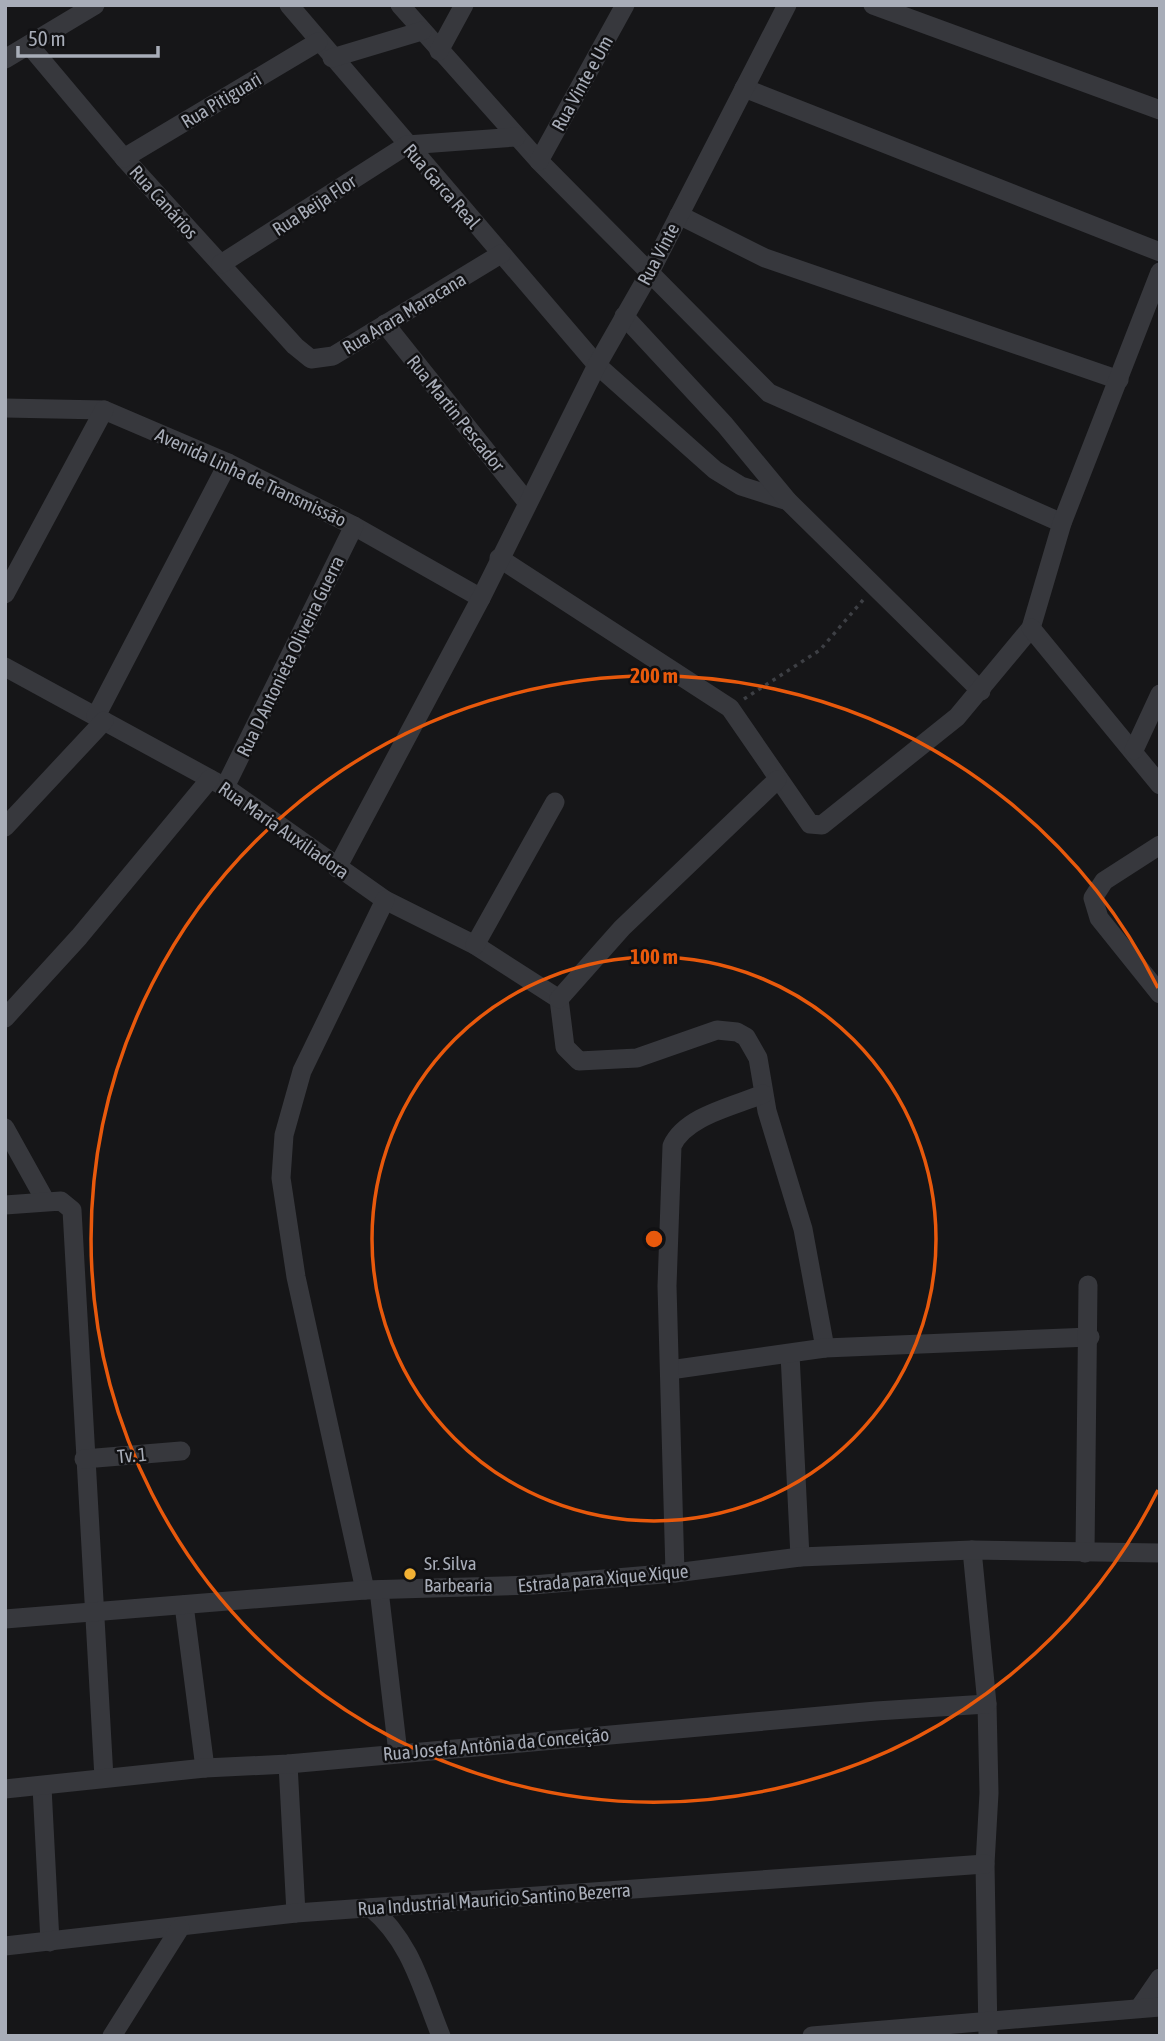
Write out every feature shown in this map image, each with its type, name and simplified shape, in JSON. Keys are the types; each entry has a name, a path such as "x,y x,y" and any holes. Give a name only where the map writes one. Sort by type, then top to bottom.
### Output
{"street":[{"path":"5,59 95,5"},
{"name":"Rua Garca Real","path":"289,5 597,365 715,470 741,486 788,501"},
{"path":"400,5 539,161 769,393 1062,523"},
{"path":"439,51 464,5"},
{"name":"Rua Vinte e Um","path":"539,161 625,5"},
{"name":"Rua Vinte","path":"337,867 481,598 597,365 649,274 786,5"},
{"path":"873,5 1160,110"},
{"path":"332,58 422,31"},
{"name":"Rua Pitiguari","path":"124,158 318,42"},
{"name":"Rua Canários","path":"29,45 124,158 304,355"},
{"path":"744,88 1160,252"},
{"path":"407,145 516,136"},
{"name":"Rua Beija Flor","path":"221,264 407,145"},
{"path":"679,215 765,258 1119,380"},
{"name":"Rua Arara Maracana","path":"304,355 317,360 333,356 500,254"},
{"path":"499,558 730,708 778,780 813,826 822,825 838,815 957,718 1031,628 1062,523 1160,272"},
{"path":"624,316 726,425 788,501 981,691"},
{"name":"Rua Martin Pescador","path":"385,324 527,502"},
{"name":"Avenida Linha de Transmissão","path":"5,408 104,410 228,463 354,526 481,598"},
{"path":"5,594 104,410"},
{"path":"5,827 100,719 228,463"},
{"name":"Rua D Antonieta Oliveira Guerra","path":"5,1018 217,783 354,526"},
{"path":"1031,628 1134,750 1160,785"},
{"name":"Rua Maria Auxiliadora","path":"5,667 217,783 386,900 475,945 559,999"},
{"path":"1134,750 1160,694"},
{"path":"778,780 622,928 559,999 565,1047 579,1061 637,1058 718,1031 737,1032 752,1044 758,1058 763,1094 803,1229 825,1348"},
{"path":"475,945 555,802"},
{"path":"1160,845 1104,881 1093,898 1099,918 1160,994"},
{"path":"386,900 302,1072 284,1135 281,1178 296,1277 372,1590 398,1753"},
{"path":"675,1573 667,1286 672,1146 681,1132 694,1123 763,1094"},
{"path":"5,1128 45,1200"},
{"path":"5,1205 45,1200 61,1201 72,1210 92,1611 104,1778"},
{"path":"1086,1553 1090,1337 1088,1284"},
{"path":"670,1370 825,1348 1090,1337"},
{"path":"790,1354 800,1557"},
{"name":"Tv. 1","path":"84,1459 181,1451"},
{"path":"972,1550 987,1704 989,1793 985,1864 988,2028"},
{"name":"Estrada para Xique Xique","path":"5,1619 372,1590 534,1585 675,1573 800,1557 972,1550 1160,1553"},
{"path":"184,1605 205,1768"},
{"name":"Rua Josefa Antônia da Conceição","path":"5,1789 205,1768 288,1764 863,1712 987,1704"},
{"path":"288,1764 296,1913"},
{"path":"42,1787 50,1942"},
{"name":"Rua Industrial Mauricio Santino Bezerra","path":"5,1946 296,1913 985,1864"},
{"path":"371,1908 389,1923 403,1944 441,2036"},
{"path":"113,2036 180,1928"},
{"path":"812,2036 988,2028 1150,2007 1160,1978"}],"path":[{"path":"730,708 820,650 875,585"}],"place":[{"name":"Sr. Silva Barbearia","path":"410,1574"}]}
